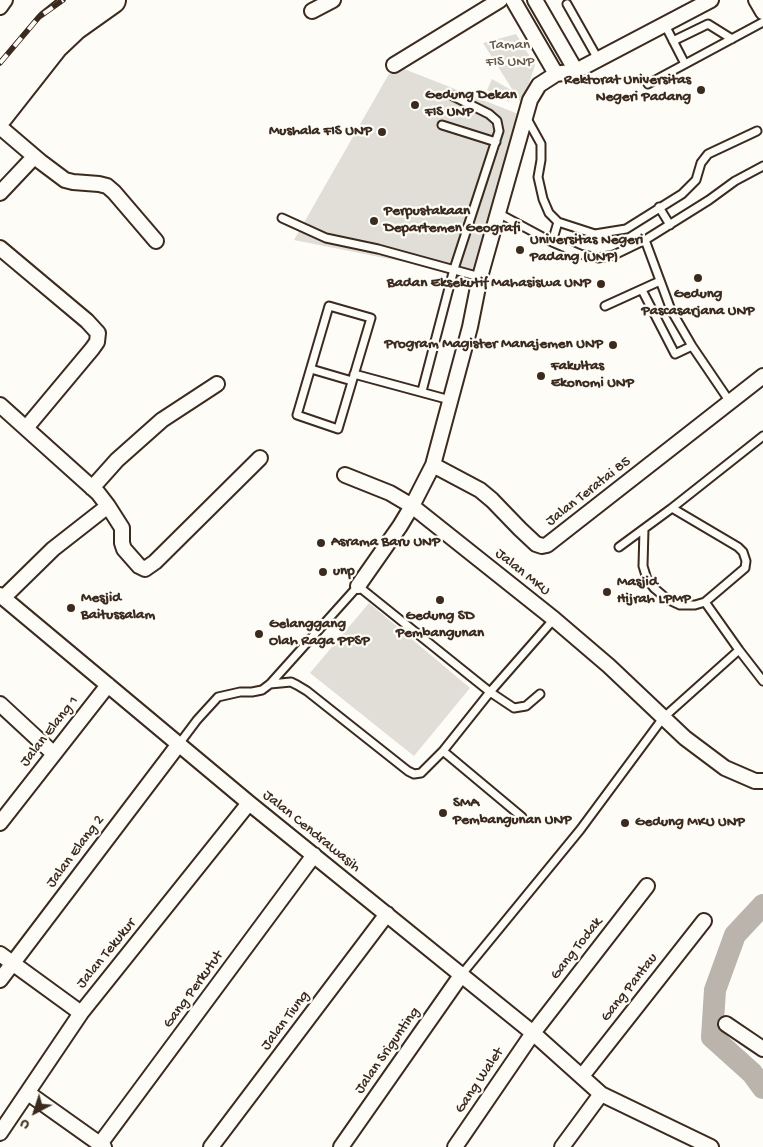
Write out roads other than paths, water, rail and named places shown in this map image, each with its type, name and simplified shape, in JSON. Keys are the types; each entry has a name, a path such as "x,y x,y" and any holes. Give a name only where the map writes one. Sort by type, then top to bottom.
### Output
{"highway":[{"path":"0,82 50,23 79,0"},
{"path":"0,115 55,46 74,27 112,0"}],"street":[{"path":"0,7 5,0"},
{"path":"312,11 333,0"},
{"path":"394,65 500,0"},
{"path":"514,0 556,74"},
{"path":"535,0 576,71"},
{"path":"358,586 400,526 432,465 470,327 480,277 498,213 530,100 539,85 556,74 576,71 711,0"},
{"path":"756,0 763,12"},
{"path":"0,127 65,180 107,186 156,241"},
{"path":"0,193 34,156"},
{"path":"0,248 87,321 98,333 97,342 92,349 26,428"},
{"name":"Jalan Teratai 85","path":"432,465 480,490 536,544 547,545 763,376"},
{"path":"92,488 117,460 162,420 217,384"},
{"path":"0,405 92,488 108,506 122,528 124,549 139,566 145,569 155,562 260,458"},
{"name":"Jalan MKU","path":"345,475 390,492 412,506 554,619 609,666 685,738 725,768 756,781 763,781"},
{"path":"2,597 53,550 108,506"},
{"name":"Jalan Cendrawasih","path":"2,597 249,802 462,974 532,1032 602,1094 711,1147"},
{"name":"Jalan Elang 1","path":"0,823 108,685"},
{"path":"0,704 54,754"},
{"name":"Jalan Elang 2","path":"0,980 179,744"},
{"name":"Jalan Tekukur","path":"0,1133 81,1013 249,802"},
{"name":"Gang Perkutut","path":"102,1146 314,855"},
{"name":"Gang Todak","path":"532,1032 647,886"},
{"name":"Jalan Tiung","path":"212,1147 387,914"},
{"name":"Gang Pantau","path":"582,1076 704,921"},
{"path":"0,954 81,1013"},
{"name":"Jalan Srigunting","path":"340,1147 462,974"},
{"path":"726,1024 763,1049"},
{"name":"Gang Walet","path":"455,1147 532,1032"},
{"path":"28,1093 102,1146"},
{"path":"562,1147 602,1094"}],"lane":[{"path":"567,4 598,60"},
{"path":"648,84 763,22"},
{"path":"674,41 708,24 732,39"},
{"path":"665,25 685,64"},
{"path":"422,391 454,269 499,131 494,117 453,96"},
{"path":"526,117 541,144 538,177 542,199 549,214 558,222 595,234 626,229 682,194 694,182 703,159 708,154 757,130"},
{"path":"442,125 496,142"},
{"path":"498,213 552,242 580,254 598,258 614,254 646,240 735,181 763,166"},
{"path":"659,207 670,225"},
{"path":"282,218 326,238 378,249 480,277"},
{"path":"552,242 558,222"},
{"path":"646,240 671,310 692,346 730,402"},
{"path":"605,306 660,281"},
{"path":"642,290 675,354 692,346"},
{"path":"329,306 371,318 338,429 297,416 311,369 329,306"},
{"path":"311,369 422,391 450,400"},
{"path":"619,547 763,436"},
{"path":"644,529 643,566 647,579 654,588 667,599 680,605 695,605 705,602 745,568 746,561 743,552 738,547 672,508"},
{"path":"179,744 218,697 262,690 270,684 358,586 490,692 514,708 526,706 540,694"},
{"path":"705,602 763,681"},
{"path":"270,684 291,682 307,691 408,771 414,774 421,773 443,751 490,692 554,619"},
{"path":"462,974 580,830 664,718 739,650"},
{"path":"443,751 522,817"}],"waterway":[{"path":"763,905 735,935 715,990 712,1037 752,1073 763,1088"}],"railway":[{"path":"0,63 39,17 63,0"}],"place":[{"name":"Rektorat Universitas Negeri Padang","path":"701,90"},
{"name":"Gedung Dekan FIS UNP","path":"415,105"},
{"name":"Mushala FIS UNP","path":"382,132"},
{"name":"Perpustakaan Departemen Geografi","path":"374,221"},
{"name":"Universitas Negeri Padang (UNP)","path":"520,250"},
{"name":"Gedung Pascasarjana UNP","path":"698,278"},
{"name":"Badan Eksekutif Mahasiswa UNP","path":"601,284"},
{"name":"Program Magister Manajemen UNP","path":"613,345"},
{"name":"Fakultas Ekonomi UNP","path":"541,376"},
{"name":"Asrama Baru UNP","path":"321,543"},
{"name":"unp","path":"323,572"},
{"name":"Masjid Hijrah LPMP","path":"607,592"},
{"name":"Gedung SD Pembangunan","path":"440,600"},
{"name":"Mesjid Baitussalam","path":"71,608"},
{"name":"Gelanggang Olah Raga PPSP","path":"259,634"},
{"name":"SMA Pembangunan UNP","path":"443,813"},
{"name":"Gedung MKU UNP","path":"625,823"}],"park label":[{"name":"Taman FIS UNP","path":"510,54"}]}
